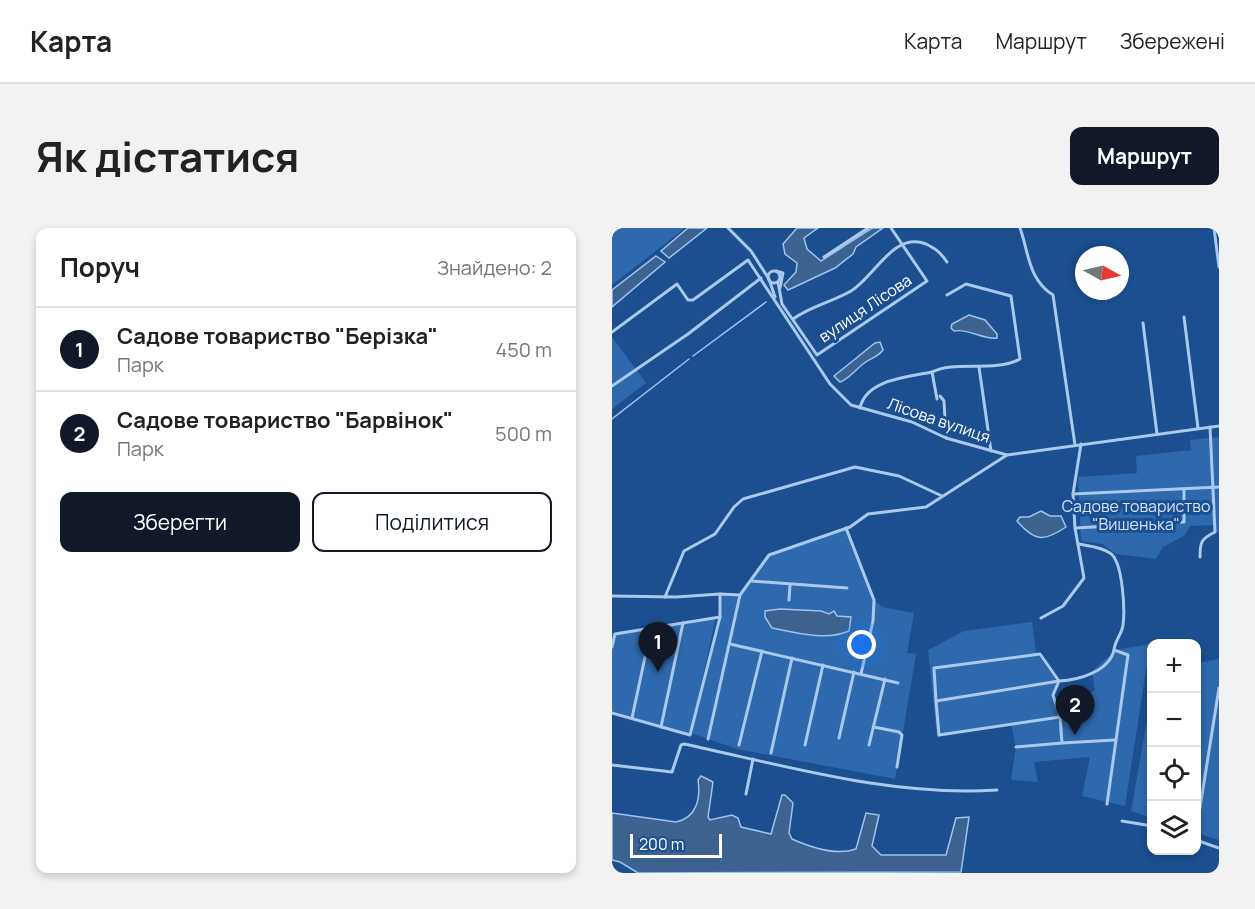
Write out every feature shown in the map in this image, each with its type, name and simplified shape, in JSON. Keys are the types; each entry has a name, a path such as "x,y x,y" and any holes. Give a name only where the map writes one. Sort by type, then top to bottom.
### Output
{"street":[{"path":"728,228 742,245 751,251 768,279 776,299"},
{"path":"825,258 868,228"},
{"path":"891,228 902,246"},
{"path":"1020,228 1033,275 1043,288 1053,295 1075,445"},
{"path":"1214,228 1219,267"},
{"path":"777,282 782,304 793,319 809,308 854,290 879,262 902,246 919,242 937,249 946,262"},
{"name":"вулиця Лісова","path":"793,319 818,355 927,281 902,246"},
{"path":"612,332 676,284 688,300 693,300 748,260 776,299"},
{"path":"768,279 769,274 774,271 783,273 780,290"},
{"path":"773,292 780,276 774,271"},
{"path":"612,386 688,334 761,278"},
{"path":"768,279 777,282"},
{"path":"860,408 864,395 880,385 959,366 979,367 1020,359 1013,298 966,284 947,296"},
{"name":"Лісова вулиця","path":"776,299 830,384 851,405 912,422 946,438 1007,455 1219,426"},
{"path":"1184,317 1198,429"},
{"path":"1143,323 1157,434"},
{"path":"979,367 992,451"},
{"path":"932,372 938,398 944,401 946,438"},
{"path":"1200,557 1200,543 1204,538 1217,534 1210,427"},
{"path":"1041,618 1063,606 1083,582 1084,574 1075,528 1073,494 1081,444"},
{"path":"708,739 740,595 769,555 846,528 868,514 926,507 1007,455"},
{"path":"665,597 684,552 715,534 734,507 743,499 855,467 899,476 942,496"},
{"path":"1073,494 1219,487"},
{"path":"1075,528 1184,522 1184,489"},
{"path":"846,528 874,600 873,621 861,674"},
{"path":"936,701 1059,681 1074,681 1093,674 1111,659 1115,640 1124,627 1121,578 1115,557 1104,549 1079,544"},
{"path":"752,581 847,588"},
{"path":"789,600 790,585"},
{"path":"612,712 690,735 720,617 720,594"},
{"path":"612,597 740,595"},
{"path":"612,647 615,634 720,617"},
{"path":"661,727 683,623"},
{"path":"632,718 651,629"},
{"path":"730,644 898,682"},
{"path":"1107,804 1128,655 1114,650"},
{"path":"740,745 762,651"},
{"path":"1059,681 1040,654 934,668 939,735 1060,717"},
{"path":"771,753 792,658"},
{"path":"805,745 823,665"},
{"path":"839,738 854,672"},
{"path":"869,745 885,680"},
{"path":"1059,681 1053,695 1060,717 1062,743"},
{"path":"1201,807 1219,688"},
{"path":"874,727 899,732 902,735 897,767"},
{"path":"1016,747 1116,740"},
{"path":"612,765 672,772 681,745 684,744 900,788 959,793 997,790"},
{"path":"746,794 753,759"},
{"path":"1122,820 1147,825"},
{"path":"1201,841 1219,848"}],"green space":[{"path":"612,228 685,228 612,285"},
{"path":"612,337 646,383 612,409"},
{"name":"Садове товариство \"Вишенька\"","path":"1219,437 1219,533 1215,531 1215,525 1190,526 1185,535 1163,547 1156,559 1116,554 1102,544 1081,541 1078,477 1137,473 1136,456 1191,450 1190,440"},
{"path":"846,528 874,600 882,607 914,613 907,653 916,654 895,779 737,749 691,733 720,617 720,594 740,595 769,555"},
{"path":"716,617 690,735 612,711 612,633"},
{"path":"1032,622 1036,652 1059,683 1052,694 1058,716 1095,690 1092,671 1116,650 1147,645 1147,664 1125,806 1082,796 1090,757 1034,762 1038,782 1011,780 1016,747 1011,724 937,737 928,650 964,631"},
{"path":"1219,659 1219,840 1201,834 1201,662"},
{"path":"1147,720 1147,817 1131,811"}],"shaded area":[{"path":"688,228 707,228 669,258 661,251"},
{"path":"797,228 818,228 804,238 807,249 821,261 872,228 883,228 856,247 853,254 835,268 788,290 784,285 796,272 797,263 785,254 783,244"},
{"path":"656,256 665,262 612,307 612,290"},
{"path":"969,315 985,320 997,334 997,338 954,331 951,328 952,324"},
{"path":"880,342 883,350 881,353 840,382 834,376 875,343"},
{"path":"1041,511 1050,516 1061,516 1066,527 1041,538 1030,533 1017,521 1020,517 1029,517"},
{"path":"780,609 821,611 829,614 834,611 837,616 851,617 849,631 821,636 772,628 765,617 765,611"},
{"path":"701,776 713,782 708,817 710,820 732,815 738,818 741,827 771,834 782,795 785,795 793,803 789,833 792,839 815,848 832,851 856,849 866,813 879,815 872,846 881,855 946,855 956,818 969,817 961,872 638,873 612,860 612,813 676,822 683,820 696,807 699,794 698,780"}],"waterway":[{"path":"693,356 766,302"},
{"path":"612,419 689,359"}],"place":[{"name":"Садове товариство \"Берізка\"","path":"658,672"},
{"name":"Садове товариство \"Барвінок\"","path":"1075,735"}]}
